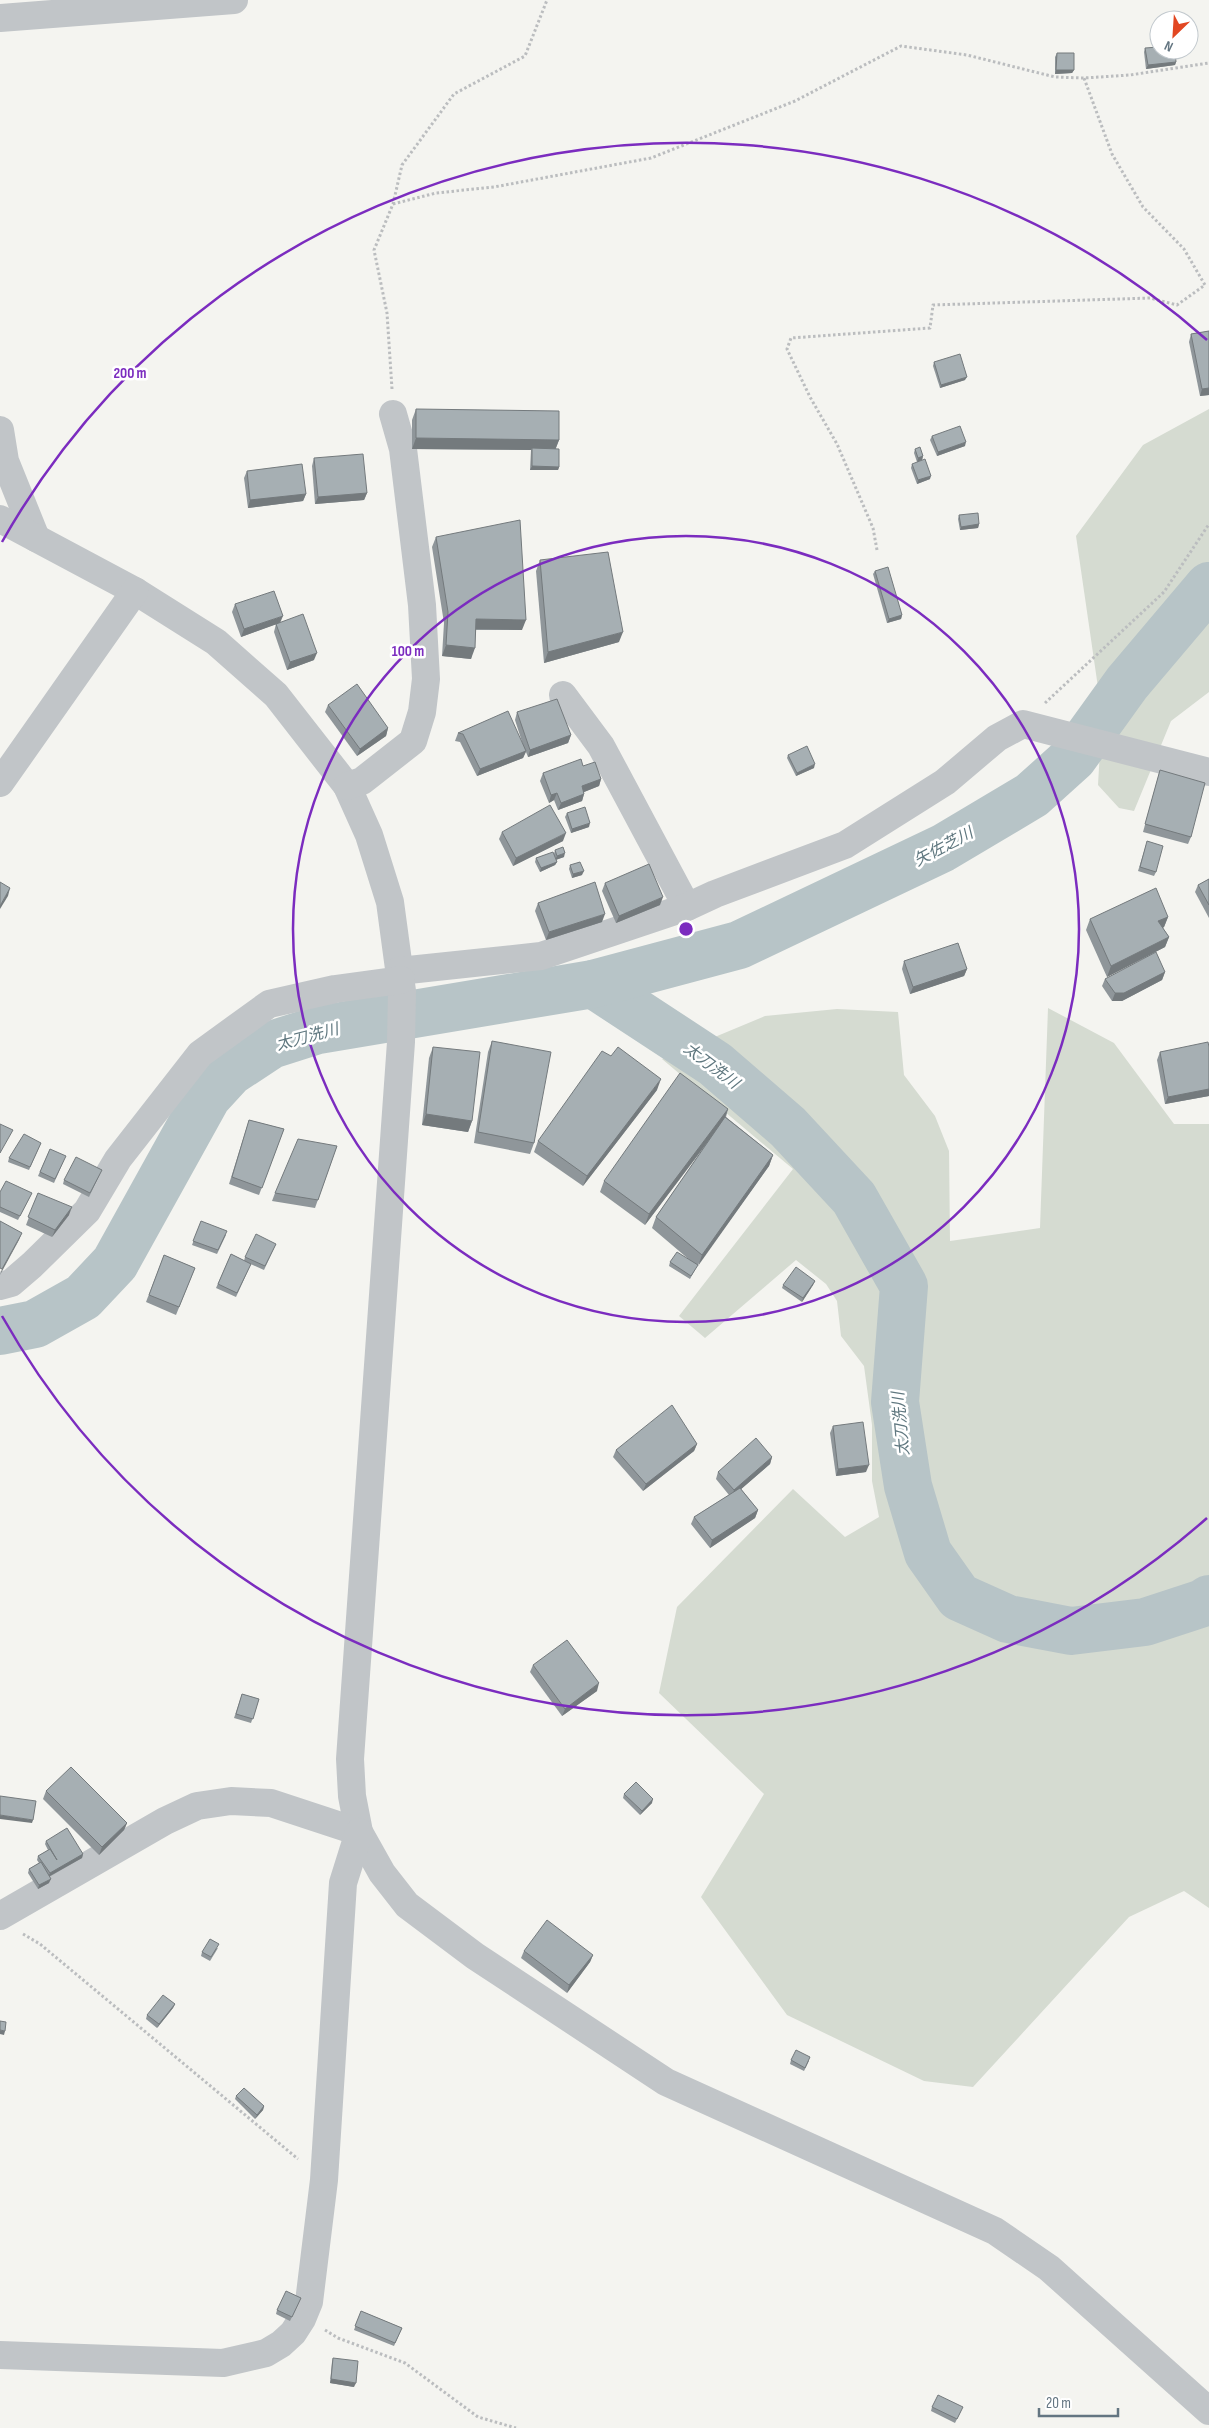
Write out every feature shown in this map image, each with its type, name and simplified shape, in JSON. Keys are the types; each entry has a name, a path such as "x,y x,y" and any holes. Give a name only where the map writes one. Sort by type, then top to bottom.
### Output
{"street":[{"path":"0,18 234,0"},
{"path":"347,786 362,781 413,740 422,712 426,679 422,605 403,449 393,414"},
{"path":"0,430 5,461 36,538"},
{"path":"2,522 135,590 216,642 276,695 347,786 368,835 390,902 401,980 401,1042 350,1759 352,1796 359,1832 382,1873 407,1905 482,1961 666,2082 995,2231 1048,2268 1209,2411"},
{"path":"0,783 135,590"},
{"path":"563,695 601,746 687,907"},
{"path":"5,1285 51,1248 88,1211 118,1159 200,1054 269,1004 335,989 401,980 541,956 687,907 715,894 846,845 946,782 997,738 1023,724 1209,772"},
{"path":"0,1916 165,1821 197,1806 231,1801 271,1803 359,1832"},
{"path":"0,2355 222,2363 266,2353 293,2333 304,2315 309,2302 324,2180 343,1883 359,1832"}],"path":[{"path":"393,414 388,313 374,250 393,204 402,164 454,94 525,56 547,0"},
{"path":"393,204 436,193 494,187 651,158 796,101 900,46 967,56 1055,77 1084,78 1130,75 1209,63"},
{"path":"877,550 873,528 837,444 810,398 787,349 791,338 930,328 934,305 1150,298 1176,305 1205,285 1184,249 1143,207 1112,154 1084,78"},
{"path":"1023,724 1164,592 1209,524"},
{"path":"21,1933 40,1944 324,2180"},
{"path":"304,2315 338,2338 405,2363 478,2417 516,2428"}],"shaded area":[{"path":"1209,409 1209,692 1171,721 1134,811 1119,808 1098,785 1102,715 1076,536 1143,445"},
{"path":"1048,1008 1114,1043 1174,1124 1209,1124 1209,1908 1184,1891 1129,1917 973,2087 924,2081 787,2015 701,1897 764,1794 659,1693 677,1607 793,1489 845,1537 879,1517 872,1481 872,1425 864,1366 841,1336 837,1301 826,1284 796,1260 705,1338 679,1316 793,1169 662,1059 765,1016 837,1009 898,1012 904,1075 935,1116 949,1151 950,1241 1040,1228"}],"building":[{"path":"1145,48 1149,48 1149,60 1176,60 1176,62 1148,65"},
{"path":"1057,53 1074,53 1074,70 1056,70"},
{"path":"1209,331 1209,388 1202,389 1191,334"},
{"path":"960,354 967,377 941,385 934,362"},
{"path":"416,409 559,411 559,440 416,438"},
{"path":"960,426 966,442 938,452 932,436"},
{"path":"920,447 923,456 918,458 915,449"},
{"path":"532,448 559,449 559,467 532,466"},
{"path":"363,454 367,493 318,497 314,458"},
{"path":"925,459 931,476 918,480 912,464"},
{"path":"302,464 306,494 250,500 247,471"},
{"path":"978,513 979,524 961,527 959,515"},
{"path":"520,520 526,620 476,619 475,648 446,645 448,612 436,537"},
{"path":"608,552 623,632 548,652 540,560"},
{"path":"888,567 902,615 889,619 875,571"},
{"path":"274,591 283,616 244,629 235,604"},
{"path":"303,614 317,653 290,662 276,624"},
{"path":"357,684 388,728 360,749 328,705"},
{"path":"557,699 571,735 530,750 517,712"},
{"path":"508,711 526,751 480,769 463,734 458,733"},
{"path":"807,746 815,764 797,773 788,755"},
{"path":"581,759 583,766 595,762 601,779 582,786 584,794 561,803 557,793 551,795 543,773"},
{"path":"1160,770 1205,783 1191,837 1145,824"},
{"path":"550,805 566,833 516,858 502,832"},
{"path":"585,807 590,823 572,829 567,813"},
{"path":"1147,841 1163,846 1156,872 1140,867"},
{"path":"563,847 565,853 557,856 555,850"},
{"path":"553,852 557,862 541,868 536,858"},
{"path":"580,862 584,871 573,874 570,865"},
{"path":"649,864 663,897 619,916 605,883"},
{"path":"1209,879 1209,905 1198,885"},
{"path":"0,882 10,888 0,906"},
{"path":"595,882 605,914 549,932 538,903"},
{"path":"1156,888 1168,917 1158,921 1169,937 1111,966 1090,919"},
{"path":"958,943 967,969 913,987 904,961"},
{"path":"1156,952 1165,972 1124,993 1115,993 1105,979"},
{"path":"492,1041 551,1052 534,1143 478,1132"},
{"path":"1208,1042 1209,1089 1168,1097 1160,1052"},
{"path":"433,1047 480,1052 472,1121 426,1114"},
{"path":"618,1047 661,1079 587,1176 538,1141 602,1051 611,1056"},
{"path":"680,1073 728,1109 649,1214 604,1181"},
{"path":"725,1117 773,1155 702,1255 656,1217"},
{"path":"249,1120 284,1129 262,1188 232,1177"},
{"path":"0,1124 13,1130 0,1153"},
{"path":"24,1134 41,1143 30,1167 9,1158"},
{"path":"298,1139 337,1146 318,1200 275,1193"},
{"path":"50,1149 66,1156 55,1179 40,1172"},
{"path":"76,1157 102,1170 90,1193 64,1180"},
{"path":"6,1181 32,1193 20,1216 0,1207 0,1192"},
{"path":"38,1193 72,1207 55,1230 28,1217"},
{"path":"0,1221 22,1233 2,1269 0,1268"},
{"path":"201,1221 227,1231 218,1250 193,1241"},
{"path":"256,1234 276,1244 265,1266 245,1257"},
{"path":"677,1252 698,1265 691,1276 670,1262"},
{"path":"231,1254 251,1264 237,1293 218,1284"},
{"path":"164,1255 195,1268 179,1307 149,1295"},
{"path":"796,1267 815,1281 803,1298 783,1285"},
{"path":"672,1405 697,1444 646,1484 616,1450"},
{"path":"863,1422 869,1465 838,1469 833,1426"},
{"path":"756,1438 772,1457 734,1490 718,1472"},
{"path":"740,1488 758,1510 712,1540 694,1517"},
{"path":"567,1640 599,1683 565,1709 533,1665"},
{"path":"242,1694 259,1699 253,1719 236,1714"},
{"path":"71,1767 127,1823 102,1847 46,1791"},
{"path":"636,1782 653,1799 642,1811 624,1794"},
{"path":"0,1796 36,1801 33,1820 0,1815"},
{"path":"67,1828 83,1854 50,1873 38,1856 50,1849 57,1860 46,1841"},
{"path":"41,1862 51,1879 39,1885 29,1869"},
{"path":"547,1920 593,1955 569,1985 524,1951"},
{"path":"210,1939 219,1944 211,1957 202,1952"},
{"path":"163,1995 175,2004 159,2024 147,2015"},
{"path":"0,2021 6,2022 5,2031 0,2030"},
{"path":"796,2050 810,2057 805,2068 791,2060"},
{"path":"244,2088 264,2106 257,2115 236,2096"},
{"path":"286,2291 301,2298 292,2317 277,2310"},
{"path":"361,2311 402,2328 395,2343 355,2326"},
{"path":"333,2358 358,2361 356,2383 331,2379"},
{"path":"938,2395 963,2407 957,2419 932,2407"}],"waterway":[{"name":"矢佐芝川","path":"0,1331 35,1324 83,1297 115,1263 207,1097 230,1072 271,1045 318,1030 593,984 739,945 943,848 1032,795 1073,758 1127,683 1209,586"},
{"name":"太刀洗川","path":"593,984 715,1064 788,1127 854,1198 904,1286 895,1402 908,1486 928,1553 959,1597 1008,1619 1071,1631 1145,1622 1203,1603 1209,1599"}]}
